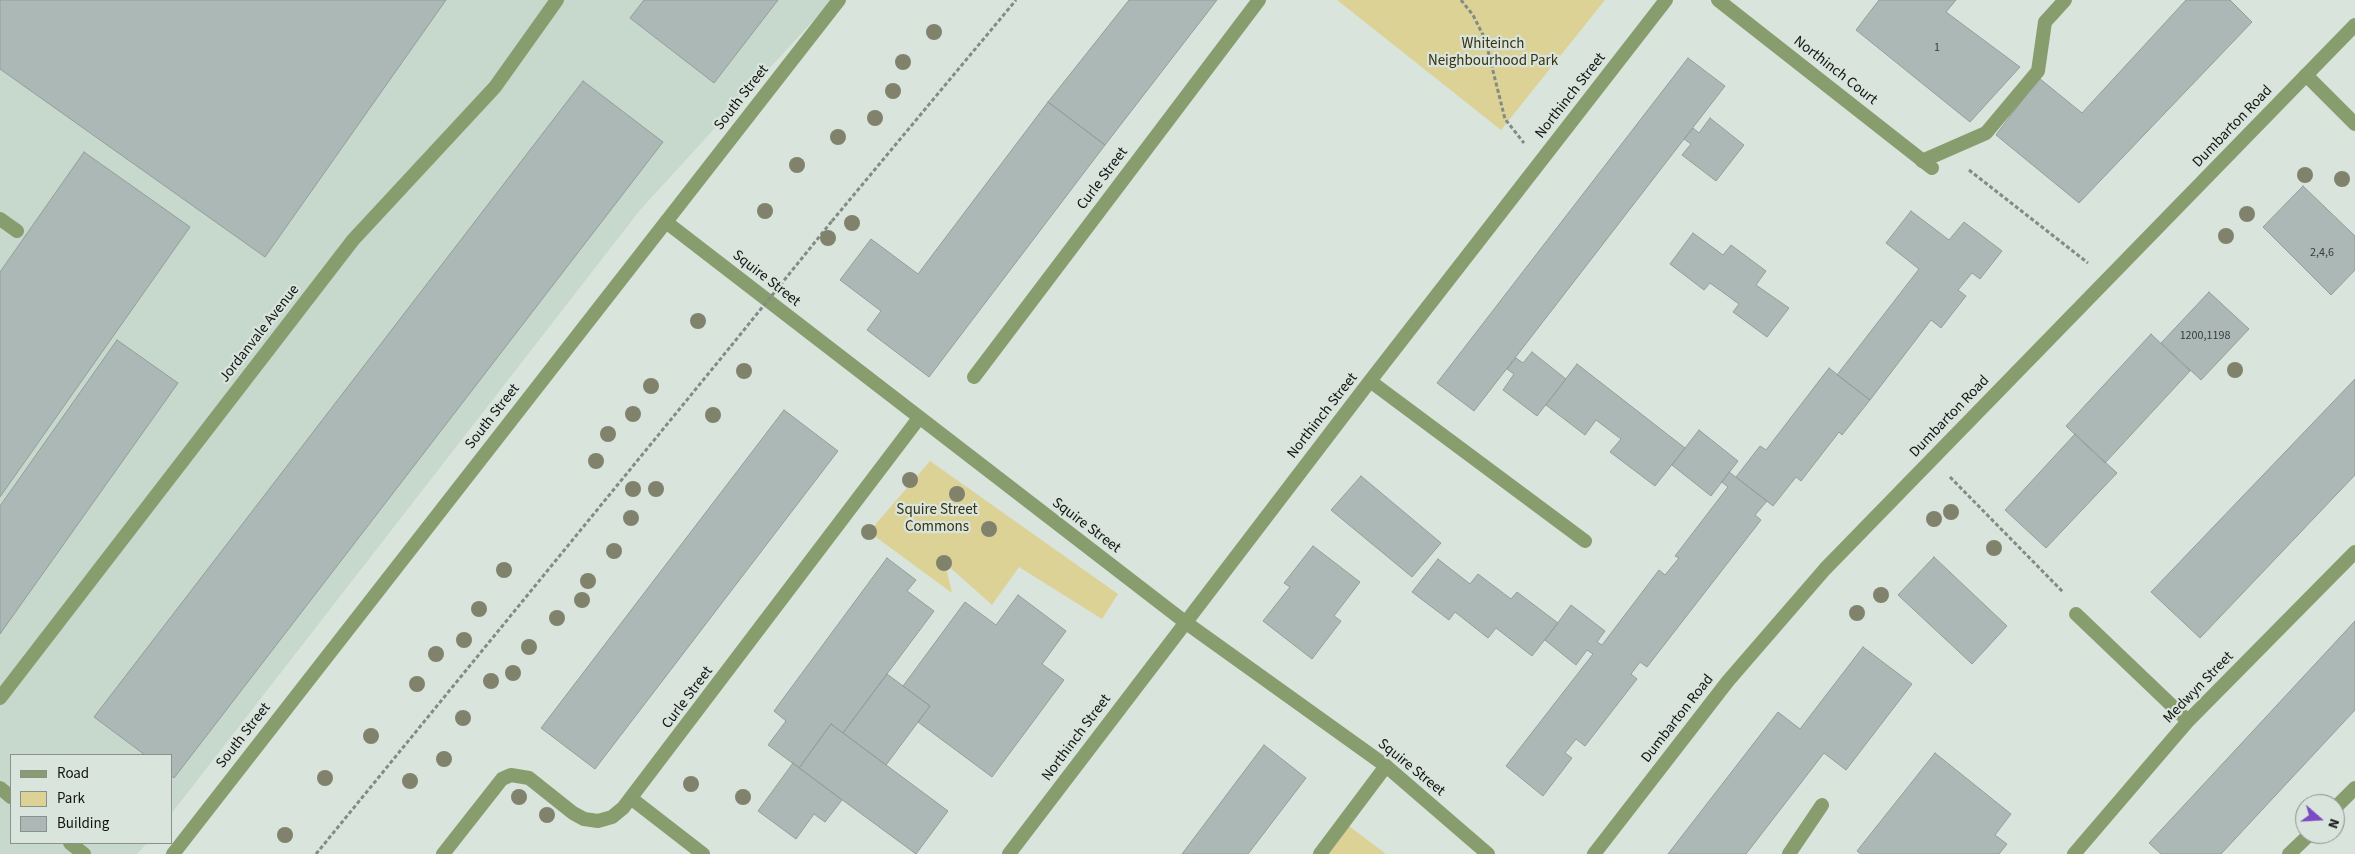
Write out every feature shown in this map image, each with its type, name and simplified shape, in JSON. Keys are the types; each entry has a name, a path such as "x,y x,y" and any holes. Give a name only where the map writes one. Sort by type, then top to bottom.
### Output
{"street":[{"name":"Jordanvale Avenue","path":"0,698 353,240 495,87 556,0"},
{"name":"South Street","path":"173,854 839,0"},
{"name":"Curle Street","path":"974,377 1259,0"},
{"name":"Northinch Street","path":"1009,854 1185,622 1666,0"},
{"name":"Northinch Court","path":"1718,0 1927,164"},
{"path":"1927,164 1986,133 2038,71 2045,22 2065,0"},
{"name":"Dumbarton Road","path":"1594,854 1728,680 1825,570 2355,25"},
{"path":"2306,75 2355,124"},
{"path":"0,219 17,231"},
{"name":"Squire Street","path":"666,222 1185,622 1386,766 1488,854"},
{"path":"1370,382 1585,542"},
{"name":"Curle Street","path":"443,854 502,779 511,775 529,778 573,813 584,819 598,821 612,818 632,799 919,418"},
{"name":"Medwyn Street","path":"2074,854 2188,721 2355,552"},
{"path":"2076,614 2188,721"},
{"path":"1320,854 1386,766"},
{"path":"0,788 10,796"},
{"path":"2345,798 2355,788"},
{"path":"632,799 703,854"},
{"path":"1789,854 1822,805"},
{"path":"71,844 84,854"},
{"path":"2289,854 2300,844"}],"path":[{"path":"316,854 832,222 1016,0"},
{"path":"1463,1 1485,39 1505,119 1539,163"},
{"path":"1927,164 1957,161 2108,279"},
{"path":"1932,459 2061,589 2076,614"}],"shaded area":[{"path":"0,0 832,0 640,210 172,813 172,754 10,754 10,844 146,844 137,854 0,854"}],"green space":[{"name":"Whiteinch Neighbourhood Park","path":"1337,0 1605,0 1501,130"},
{"name":"Squire Street Commons","path":"930,461 1118,594 1102,619 1019,567 992,605 945,563 952,593 869,532"},
{"path":"1349,826 1386,854 1328,854"}],"building":[{"path":"0,0 446,0 265,257 0,69"},
{"path":"644,0 778,0 714,83 630,18"},
{"path":"1129,0 1217,0 1105,145 1048,102"},
{"path":"1879,0 1956,0 1946,12 2020,67 1970,122 1856,30"},
{"path":"2186,0 2230,0 2252,22 2079,203 1996,135 2039,78 2082,113"},
{"path":"1688,58 1725,86 1474,411 1437,383"},
{"path":"583,81 663,142 174,778 172,777 172,754 144,754 94,717"},
{"path":"1048,102 1105,145 929,377 867,330 881,311 840,280 871,239 918,274"},
{"path":"1710,118 1744,145 1716,181 1682,155 1691,144 1684,139 1693,128 1699,133"},
{"path":"84,152 190,227 0,497 0,272"},
{"path":"2303,186 2355,236 2355,270 2331,295 2263,227"},
{"path":"1911,211 1949,240 1964,222 2002,251 1980,279 1972,273 1958,290 1966,296 1941,328 1931,320 1870,400 1837,375 1919,269 1886,243"},
{"path":"1693,233 1723,255 1731,245 1766,271 1756,285 1789,308 1767,337 1733,312 1739,304 1710,283 1704,290 1670,264"},
{"path":"2209,292 2249,329 2201,380 2161,343"},
{"path":"2151,334 2190,371 2105,463 2066,426"},
{"path":"117,340 178,383 0,634 0,506"},
{"path":"1532,352 1566,379 1537,416 1503,390 1514,374 1507,369 1516,358 1523,363"},
{"path":"1577,364 1685,448 1655,486 1610,452 1621,439 1596,420 1585,435 1546,405"},
{"path":"1829,368 1870,400 1842,435 1839,432 1801,481 1796,477 1773,506 1736,477 1760,446 1766,450"},
{"path":"2355,379 2355,475 2200,638 2151,592"},
{"path":"784,410 838,451 595,769 541,728"},
{"path":"1699,430 1738,461 1711,496 1672,465"},
{"path":"2075,434 2117,473 2046,548 2005,510"},
{"path":"1729,472 1767,501 1755,515 1761,520 1647,667 1640,662 1631,674 1637,679 1585,746 1576,739 1565,753 1572,758 1543,796 1506,766 1593,654 1587,650 1576,665 1545,640 1571,605 1605,631 1597,642 1602,645 1659,570 1665,575 1679,558 1675,556 1728,487 1722,482"},
{"path":"1361,476 1441,543 1412,577 1331,510"},
{"path":"1313,546 1360,582 1334,616 1341,621 1312,659 1263,621 1290,587 1284,583"},
{"path":"1934,557 2007,626 1972,664 1898,595"},
{"path":"887,558 916,580 907,591 934,611 843,733 831,724 799,768 768,745 786,721 774,711"},
{"path":"1438,559 1470,584 1478,574 1511,599 1517,592 1558,623 1532,656 1496,628 1488,638 1455,612 1449,620 1412,592"},
{"path":"1018,595 1066,631 1042,664 1064,680 992,777 918,722 930,706 903,686 965,602 996,625"},
{"path":"2355,621 2355,710 2221,854 2161,854 2149,843"},
{"path":"1863,647 1912,684 1846,770 1824,753 1746,854 1668,854 1778,712 1800,729"},
{"path":"887,674 930,706 886,765 843,733"},
{"path":"831,724 948,811 916,854 799,768"},
{"path":"1264,745 1306,778 1248,854 1182,854"},
{"path":"1935,753 2011,814 1995,835 2007,844 1999,854 1861,854 1857,851"},
{"path":"793,763 842,800 825,822 814,814 796,839 758,811"}]}
